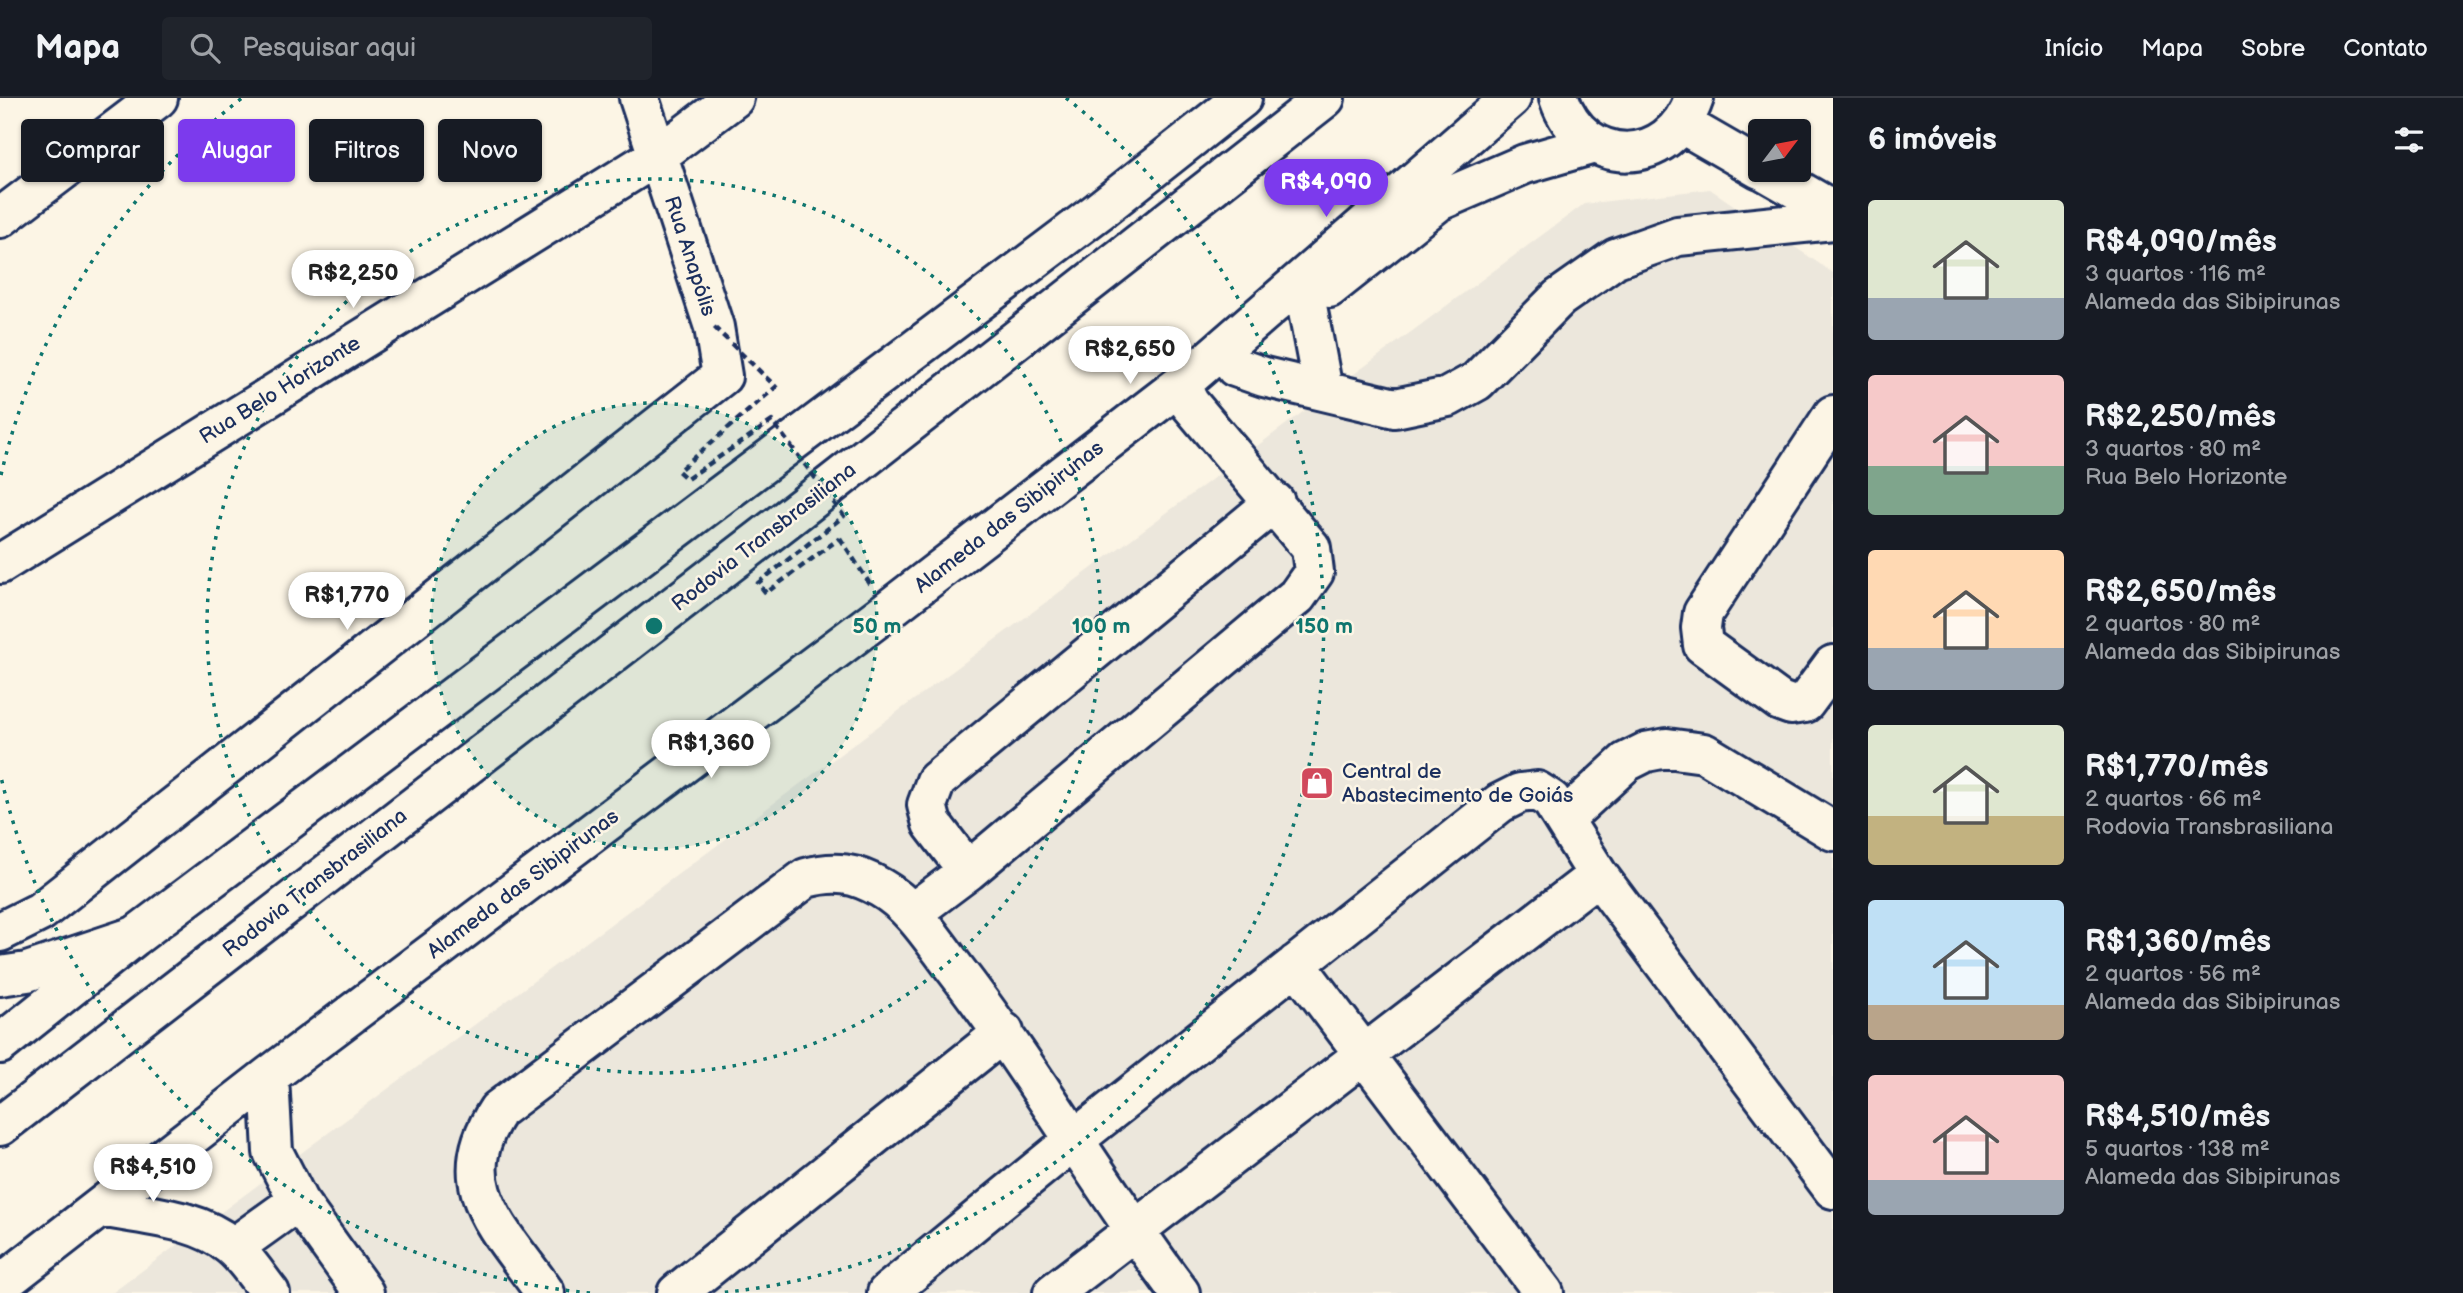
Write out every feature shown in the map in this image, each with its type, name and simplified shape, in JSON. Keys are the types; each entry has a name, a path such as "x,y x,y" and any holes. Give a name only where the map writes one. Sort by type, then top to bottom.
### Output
{"main road":[{"path":"0,218 158,98"},
{"name":"Rua Anapólis","path":"0,932 40,912 722,376 714,327 639,98"},
{"name":"Rua Belo Horizonte","path":"0,564 657,156 734,98"},
{"path":"1098,211 1124,170 1201,98"},
{"path":"0,1044 134,937 1098,211 1242,98"},
{"name":"Rodovia Transbrasiliana","path":"0,1126 809,502 1325,98"},
{"name":"Alameda das Sibipirunas","path":"1185,394 1511,98"},
{"path":"1559,98 1565,114 1577,132 1594,144 1613,151 1632,152 1660,143 1688,111 1748,158"},
{"name":"Alameda das Sibipirunas","path":"3,1287 269,1076 888,610 1115,435 1235,367 1439,201 1525,164 1594,144"},
{"path":"1785,182 1833,210"},
{"path":"1235,367 1395,408 1448,397 1478,381 1559,298 1616,258 1678,236 1833,220"},
{"path":"1307,306 1323,390"},
{"path":"912,913 968,871 1297,596 1314,572 1311,548 1185,394"},
{"path":"1833,415 1703,613 1701,628 1703,645 1780,701 1791,705 1805,703 1833,665"},
{"path":"968,871 932,824 927,805 936,781 1275,502"},
{"path":"1564,819 1626,762 1646,752 1667,748 1704,753 1833,831"},
{"path":"887,1293 1074,1140 1500,803 1520,793 1537,791 1551,800 1598,875 1833,1189"},
{"path":"545,1293 481,1201 476,1180 482,1134 498,1110 806,878 826,873 849,873 883,889 912,913 1004,1032 1133,1231 1180,1293"},
{"path":"1053,1293 1598,875"},
{"path":"0,976 27,972 134,937"},
{"path":"1296,964 1544,1293"},
{"path":"677,1293 1004,1032"},
{"path":"269,1076 273,1152 298,1201 364,1293"},
{"path":"233,1247 298,1201"},
{"path":"101,1207 182,1222 211,1232 233,1247 270,1293"}],"path":[{"path":"714,327 776,387 678,471 687,480 772,421 844,516 758,583 766,593 840,538 888,610"}],"shaded area":[{"name":"Central de Abastecimento de Goiás","path":"1710,189 1833,273 1833,1293 112,1293 1584,204"}],"place":[{"name":"Central de Abastecimento de Goiás","path":"1317,783"}]}
